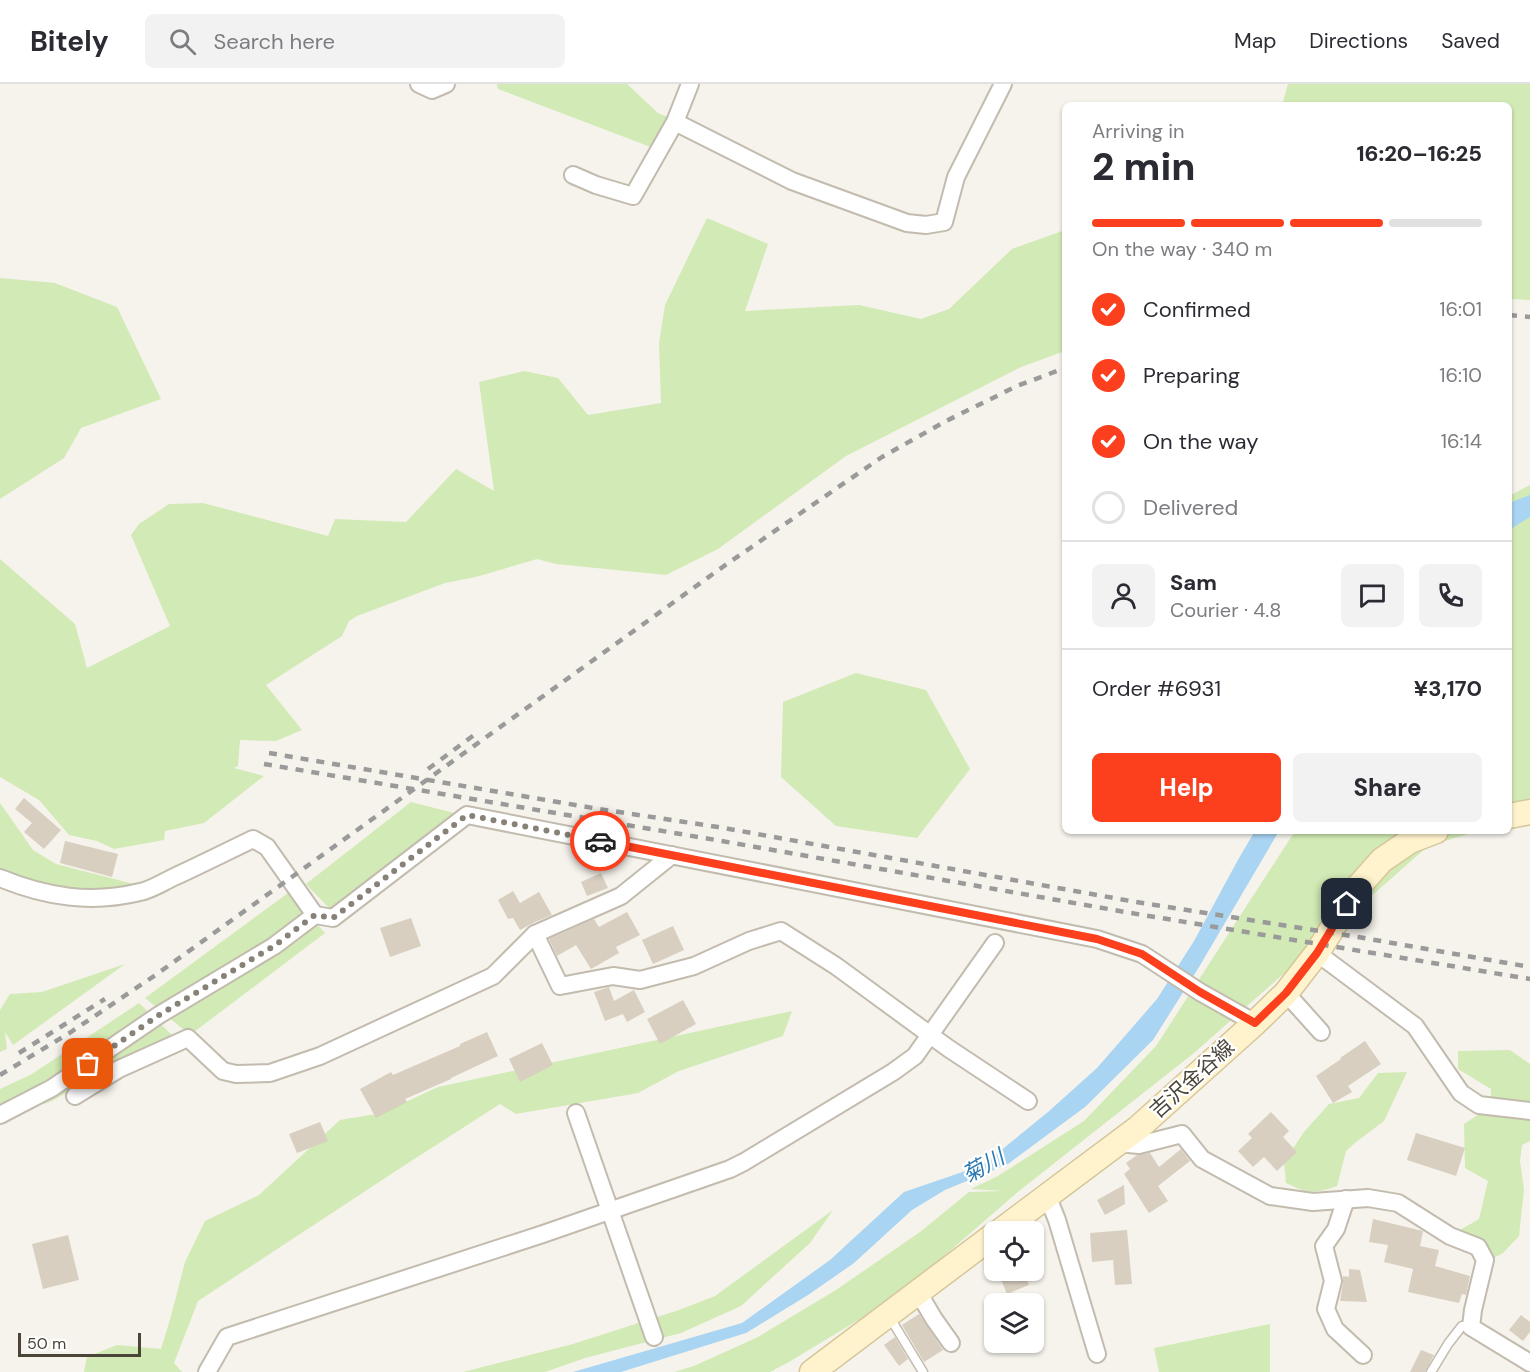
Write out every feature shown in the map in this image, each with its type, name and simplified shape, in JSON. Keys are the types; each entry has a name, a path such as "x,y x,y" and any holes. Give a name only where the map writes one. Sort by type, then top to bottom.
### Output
{"main road":[{"path":"1512,815 1530,812"},
{"name":"吉沢金谷線","path":"1013,1221 1138,1128 1255,1023 1286,993 1317,953 1358,887 1382,860 1410,841 1428,834"},
{"path":"812,1372 984,1242"}],"street":[{"path":"419,84 432,90 446,84"},
{"path":"573,175 633,196 675,122 690,84"},
{"path":"675,122 792,181 907,223 926,225 944,222 956,177 1004,84"},
{"path":"0,878 17,885 69,897 94,899 113,897 142,892 253,839 267,847 315,915 333,918 467,815 1097,939 1142,954 1200,992 1255,1023"},
{"path":"75,1096 119,1069 188,1038 223,1071 236,1074 270,1073 310,1059 493,976 535,934 621,896 672,855"},
{"path":"0,1115 52,1088 159,1015 274,946 315,915"},
{"path":"535,934 560,986 613,976 640,980 694,966 749,941 781,931 836,966 948,1048 1028,1101"},
{"path":"207,1372 227,1337 543,1234 730,1169 744,1162 893,1072 915,1056 995,944"},
{"path":"1317,953 1415,1026 1461,1093 1479,1105 1530,1111"},
{"path":"1286,993 1321,1032"},
{"path":"576,1113 654,1337"},
{"path":"1118,1143 1139,1145 1182,1134 1202,1159 1270,1196 1313,1202 1368,1198 1398,1203 1450,1236 1478,1247 1485,1260 1471,1327 1530,1363"},
{"path":"1047,1195 1057,1220 1097,1354"},
{"path":"1346,1199 1336,1229 1324,1246 1333,1281 1326,1309 1335,1329 1363,1355"},
{"path":"918,1292 951,1343"}],"lane":[{"path":"888,1315 923,1372"},
{"path":"1431,1372 1462,1326 1472,1325"}],"green space":[{"path":"497,84 627,84 658,113 673,119 656,149 498,89"},
{"path":"1288,84 1530,84 1530,300 1512,299 1512,102 1283,102"},
{"path":"707,218 768,244 745,311 859,305 921,319 949,309 1012,249 1062,231 1062,352 1021,367 846,456 718,549 666,575 556,564 537,559 476,577 445,583 357,616 349,621 342,636 266,685 302,730 276,741 240,740 238,766 234,768 264,776 204,823 165,831 164,840 114,849 97,841 69,835 39,800 0,777 0,559 75,624 87,668 170,626 131,535 139,524 169,504 203,503 328,536 335,519 406,522 456,469 494,491 479,382 524,371 558,378 588,415 661,403 659,343 665,305"},
{"path":"0,278 55,283 117,307 161,399 81,428 64,458 0,499"},
{"path":"1530,485 1530,815 1512,821 1512,494"},
{"path":"856,673 926,690 970,769 917,838 836,826 781,777 783,702"},
{"path":"411,802 458,814 330,909 306,884"},
{"path":"0,803 33,850 56,864 138,885 107,893 39,884 4,872 0,868"},
{"path":"1293,834 1468,834 1428,846 1194,1053 1019,1191 898,1296 770,1372 674,1372 694,1366 758,1337 836,1290 920,1232 969,1192 1004,1191 971,1189 998,1176 1084,1121 1156,1046"},
{"path":"288,893 325,933 190,1035 145,998"},
{"path":"125,964 13,1045 5,1032 7,1049 0,1052 0,1010 10,994 42,992"},
{"path":"139,1003 175,1038 122,1060 52,1101 0,1119 0,1089 32,1074"},
{"path":"792,1011 783,1036 679,1071 638,1093 516,1114 500,1104 198,1301 174,1363 182,1372 84,1372 87,1357 117,1345 161,1349 185,1262 205,1221 259,1195 340,1120 382,1113 438,1087"},
{"path":"1510,1050 1530,1064 1530,1141 1522,1145 1520,1161 1524,1189 1519,1236 1503,1253 1490,1260 1450,1236 1479,1219 1488,1181 1465,1168 1464,1124 1491,1106 1491,1089 1458,1069 1458,1051"},
{"path":"1407,1072 1384,1121 1346,1151 1337,1186 1311,1192 1286,1183 1284,1162 1304,1132 1329,1104 1359,1098 1378,1073"},
{"path":"833,1210 810,1243 741,1306 681,1333 585,1358 545,1372 463,1372 573,1344 715,1296"},
{"path":"1270,1324 1270,1372 1159,1372 1154,1348"}],"water":[{"path":"1530,495 1530,517 1512,528 1512,502"},
{"name":"菊川","path":"1253,834 1277,834 1153,1040 1085,1107 1008,1164 945,1190 912,1210 854,1263 808,1295 746,1333 621,1372 573,1372 742,1323 830,1260 904,1192 983,1165 1097,1068 1157,999 1194,941"}],"building":[{"path":"24,798 61,830 44,849 24,832 32,823 15,809"},
{"path":"65,841 118,854 112,877 60,863"},
{"path":"601,873 608,888 587,896 581,882"},
{"path":"513,891 520,903 539,892 552,915 520,930 513,918 508,919 498,900"},
{"path":"627,912 640,935 616,947 619,953 591,969 576,945 557,956 549,939 594,919 599,927"},
{"path":"411,918 421,946 390,957 380,928"},
{"path":"673,926 684,950 653,964 642,940"},
{"path":"609,987 614,1001 634,990 645,1012 627,1022 623,1014 605,1021 594,992"},
{"path":"683,1000 696,1024 660,1044 647,1019"},
{"path":"487,1032 498,1056 405,1099 407,1102 376,1118 360,1089 391,1072 393,1075"},
{"path":"1365,1041 1381,1064 1348,1086 1352,1092 1333,1103 1316,1076"},
{"path":"542,1043 553,1065 520,1082 509,1059"},
{"path":"1271,1112 1289,1131 1283,1137 1297,1152 1277,1171 1264,1157 1253,1167 1238,1151 1252,1138 1248,1134"},
{"path":"320,1122 328,1141 297,1153 289,1134"},
{"path":"1416,1133 1465,1148 1456,1176 1407,1160"},
{"path":"1181,1149 1190,1161 1158,1186 1168,1201 1149,1213 1124,1174 1130,1169 1126,1163 1137,1155 1150,1153 1159,1167"},
{"path":"1124,1185 1125,1204 1105,1215 1097,1200"},
{"path":"1373,1219 1423,1231 1420,1246 1439,1250 1435,1266 1470,1276 1466,1295 1462,1294 1459,1303 1408,1292 1413,1269 1384,1262 1388,1245 1369,1242"},
{"path":"1127,1230 1132,1284 1115,1285 1113,1260 1092,1262 1090,1233"},
{"path":"68,1235 79,1280 43,1289 32,1244"},
{"path":"1349,1269 1360,1270 1367,1302 1340,1301 1343,1276 1349,1277"},
{"path":"1002,1281 1027,1281 1029,1285 1007,1293"},
{"path":"919,1314 943,1350 924,1362 902,1325"},
{"path":"1521,1315 1530,1322 1530,1332 1523,1341 1509,1330"},
{"path":"895,1337 908,1359 899,1366 884,1345"},
{"path":"1421,1350 1434,1355 1425,1372 1410,1372"}],"railway":[{"path":"1512,315 1530,317"},
{"path":"0,1075 71,1032 157,974 724,566 882,457 946,421 1017,386 1062,369"},
{"path":"428,769 474,735"},
{"path":"269,753 718,827 1136,902 1530,967"},
{"path":"264,764 1530,979"},
{"path":"19,1053 105,999"}],"way so far":[{"path":"88,1064 159,1015 274,946 315,915 333,918 467,815 600,841"}],"route":[{"path":"600,841 1119,945 1142,954 1200,992 1255,1023 1286,993 1317,953 1347,904"}]}
